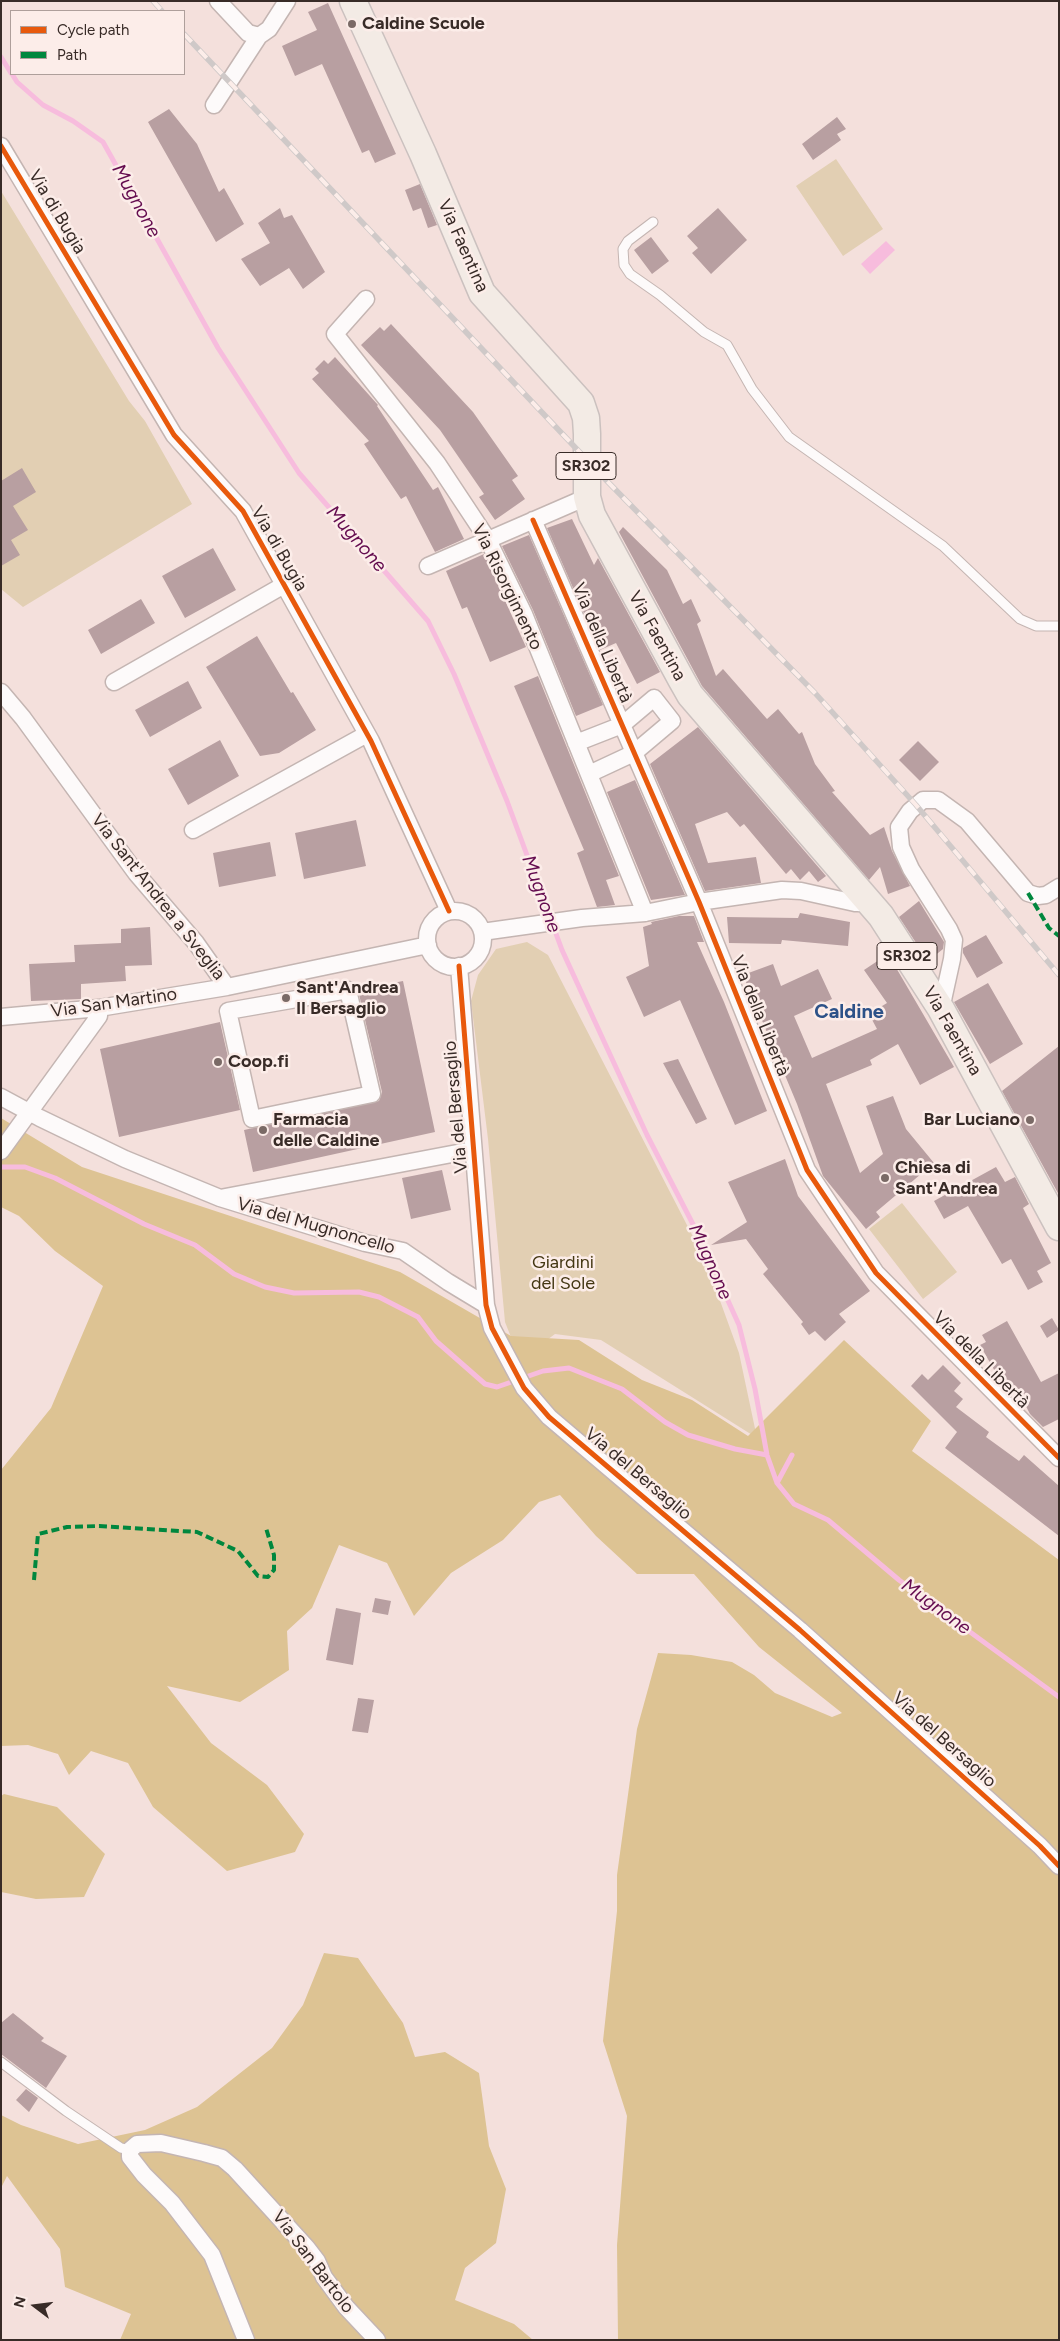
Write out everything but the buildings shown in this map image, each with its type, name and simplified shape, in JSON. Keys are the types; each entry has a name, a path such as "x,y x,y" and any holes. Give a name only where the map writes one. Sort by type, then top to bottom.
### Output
{"main road":[{"name":"Via Faentina","path":"353,1 423,154 482,293 581,403 586,418 587,497 592,515 690,696 872,903 941,1009 1055,1214"}],"street":[{"path":"218,1 248,33 259,36"},
{"path":"214,105 259,36 269,29 287,1"},
{"name":"Via di Bugia","path":"1,146 174,435 243,511 367,734 448,911"},
{"name":"Via Risorgimento","path":"366,299 335,334 437,463 488,540 524,614 645,913"},
{"path":"428,566 587,497"},
{"name":"Via della Libertà","path":"533,520 699,902 807,1170 876,1273 1059,1458"},
{"path":"114,682 284,585"},
{"name":"Via Sant'Andrea a Sveglia","path":"1,692 23,718 136,872 196,943 227,987 428,945"},
{"path":"576,743 622,725 654,698 672,721 634,753 588,774"},
{"path":"193,830 367,734"},
{"path":"941,1009 952,959 954,940 901,848 899,827 910,811 923,800 938,800 967,821 1028,893 1038,896 1046,895 1059,886"},
{"path":"482,932 582,918 645,913 699,902 782,890 801,891 855,902 872,903"},
{"path":"448,911 468,914 476,920 482,932 482,941 476,956 469,962 459,966 441,963 431,954 428,945 429,927 435,919 448,911"},
{"name":"Via del Bersaglio","path":"459,966 486,1305 492,1328 513,1372 549,1417 808,1637 1033,1840 1059,1866"},
{"name":"Via San Martino","path":"1,1017 99,1008 227,987"},
{"path":"348,990 372,1094 252,1119 228,1011 348,990"},
{"path":"5,1145 30,1113 98,1016 99,1008"},
{"name":"Via del Mugnoncello","path":"1,1096 30,1113 125,1159 220,1198 364,1243 403,1251 486,1305"},
{"name":"Via del Mugnoncello","path":"220,1198 473,1150"},
{"name":"Via San Bartolo","path":"130,2150 137,2144 161,2143 222,2158 235,2169 286,2224 317,2261 324,2277 346,2308 377,2340"},
{"path":"130,2150 130,2157 139,2169 172,2203 212,2255 246,2340"}],"lane":[{"path":"653,222 628,241 623,249 624,265 630,274 660,295 704,332 727,345 752,389 790,437 943,546 1020,619 1036,626 1059,626"},
{"path":"1,2062 66,2111 121,2148 130,2150"}],"green space":[{"path":"836,159 883,229 843,256 796,186"},
{"path":"1,191 129,401 145,421 192,504 23,607 1,589"},
{"name":"Giardini del Sole","path":"527,942 548,955 706,1262 739,1353 757,1438 601,1340 555,1334 520,1360 505,1322 488,1139 471,1001 478,975 496,949"},
{"path":"902,1203 957,1272 923,1299 869,1229"}],"shaded area":[{"path":"886,241 895,250 870,274 861,264"},
{"path":"1,1118 82,1167 400,1272 511,1336 579,1340 642,1380 692,1400 748,1436 844,1340 931,1421 912,1451 1059,1560 1059,2340 618,2340 617,2245 627,2116 603,2041 617,1911 617,1875 637,1729 658,1653 691,1655 732,1662 754,1675 775,1693 832,1717 842,1713 759,1647 694,1574 637,1574 596,1536 560,1495 539,1502 503,1540 451,1573 414,1616 387,1563 339,1545 312,1608 287,1631 289,1670 240,1702 167,1686 211,1743 267,1785 304,1834 295,1852 227,1871 153,1807 128,1763 91,1751 69,1775 58,1754 28,1745 1,1746 1,1470 51,1408 103,1286 55,1251 19,1216 1,1207"},
{"path":"4,1794 57,1807 105,1854 84,1897 36,1899 1,1892 1,1796"},
{"path":"324,1953 358,1958 403,2023 415,2057 445,2052 479,2073 489,2146 506,2189 496,2243 465,2268 455,2300 514,2324 533,2340 120,2340 131,2314 65,2287 60,2249 7,2176 1,2188 1,2115 21,2125 78,2144 145,2130 197,2107 272,2048 303,2005"}],"waterway":[{"name":"Mugnone","path":"1,57 10,71"},
{"name":"Mugnone","path":"13,75 17,82 43,105 73,121 103,142 218,348 299,473 428,621 454,674 507,801 562,950 647,1135 698,1234 739,1325 755,1389 767,1455 777,1483 794,1504 828,1520 899,1580 1059,1697"},
{"path":"1,1167 25,1167 55,1178 144,1224 195,1245 234,1274 265,1287 294,1293 359,1292 379,1297 418,1317 436,1341 485,1384 497,1387 543,1371 569,1368 622,1389 665,1422 688,1435 735,1449 767,1455"},
{"path":"777,1483 792,1455"}],"railway":[{"path":"153,1 161,10"},
{"path":"185,35 606,480 815,693 916,805 1059,975"}],"marked path":[{"path":"1028,893 1049,928 1059,936"},
{"path":"34,1580 38,1534 67,1527 99,1526 197,1532 238,1551 258,1576 268,1577 274,1570 274,1555 266,1528"}],"cycle path":[{"path":"1,146 174,435 243,511 371,741 449,911"},
{"path":"533,520 699,902 807,1170 876,1273 1059,1458"},
{"path":"459,966 486,1305 492,1328 524,1388 549,1417 800,1630 1040,1846 1059,1866"}],"place":[{"name":"Caldine Scuole","path":"352,24"},
{"name":"Sant'Andrea Il Bersaglio","path":"286,998"},
{"name":"Coop.fi","path":"218,1062"},
{"name":"Bar Luciano","path":"1030,1120"},
{"name":"Farmacia delle Caldine","path":"263,1130"},
{"name":"Chiesa di Sant'Andrea","path":"885,1178"}],"district":[{"name":"Caldine","path":"849,1012"}]}
